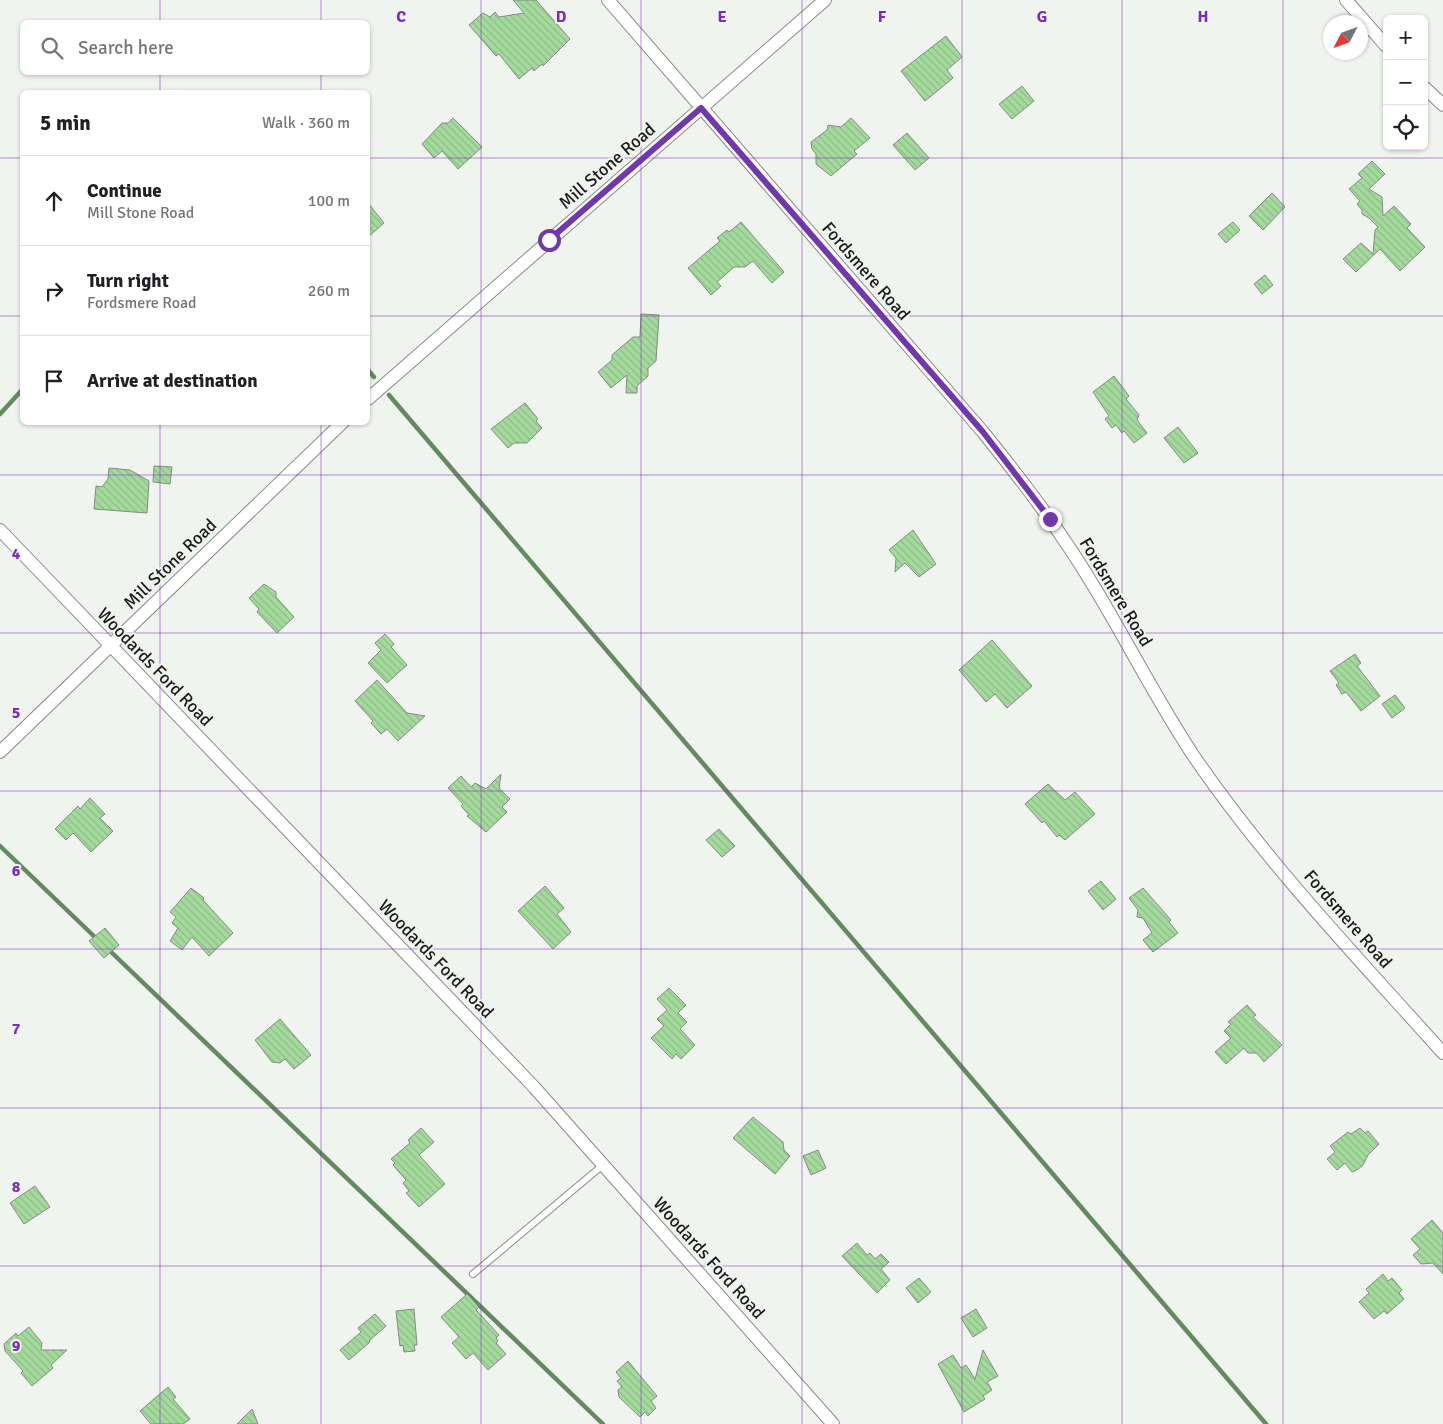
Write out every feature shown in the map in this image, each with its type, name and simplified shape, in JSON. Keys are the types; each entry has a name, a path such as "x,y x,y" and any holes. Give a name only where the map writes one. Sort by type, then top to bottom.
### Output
{"street":[{"name":"Fordsmere Road","path":"608,0 983,432 1050,519 1091,581 1164,708 1226,800 1293,884 1443,1053"},
{"name":"Mill Stone Road","path":"370,397 825,0"},
{"path":"1346,0 1383,42"},
{"path":"1428,91 1443,105"},
{"name":"Mill Stone Road","path":"0,752 340,425"},
{"name":"Woodards Ford Road","path":"0,530 534,1087 833,1424"}],"lane":[{"path":"473,1274 603,1165"}],"building":[{"path":"513,0 536,0 570,39 543,66 542,64 534,71 532,68 519,79 499,54 496,56 469,25 483,13 490,17 495,12 499,17 524,13"},
{"path":"946,36 962,57 947,70 953,78 925,101 901,71"},
{"path":"1022,86 1034,101 1012,119 999,104"},
{"path":"453,118 482,147 458,169 442,151 434,158 422,144 442,123 448,123"},
{"path":"851,118 870,138 854,151 857,154 831,176 816,164 816,154 812,149 811,142 827,130 828,125 841,127"},
{"path":"907,133 929,158 915,170 893,145"},
{"path":"1372,161 1385,174 1369,189 1382,197 1383,216 1394,206 1411,224 1407,228 1425,247 1400,271 1380,249 1356,272 1343,259 1361,243 1373,254 1375,230 1378,227 1362,214 1362,210 1357,204 1360,201 1349,189 1362,178 1358,174"},
{"path":"1272,193 1285,207 1263,230 1249,216"},
{"path":"370,206 384,223 370,235"},
{"path":"741,222 784,272 772,283 753,261 745,267 734,267 717,282 721,286 711,295 688,268 720,241 717,238 727,230 729,232"},
{"path":"1233,222 1240,230 1226,243 1218,234"},
{"path":"1265,275 1273,285 1262,294 1254,284"},
{"path":"641,314 659,315 656,361 648,368 648,376 637,386 637,393 626,393 627,375 611,388 598,372 612,360 612,355 633,337 640,337"},
{"path":"1114,376 1129,396 1126,399 1139,415 1137,420 1147,433 1134,443 1116,425 1112,428 1105,419 1109,416 1093,392"},
{"path":"525,403 538,419 536,421 542,428 527,443 514,443 508,448 491,429"},
{"path":"1178,427 1198,453 1184,463 1164,438"},
{"path":"154,466 172,467 170,484 153,482"},
{"path":"109,468 130,470 149,481 147,513 94,509 96,486 102,487 108,479"},
{"path":"913,530 936,564 919,577 905,563 895,572 896,558 889,550"},
{"path":"264,584 276,592 276,597 294,617 277,633 257,612 259,609 249,598"},
{"path":"385,634 394,644 391,647 407,665 387,683 368,663 381,650 375,643"},
{"path":"992,640 1032,686 1007,708 995,694 986,702 959,670"},
{"path":"1355,654 1361,663 1357,666 1380,696 1361,711 1346,692 1342,694 1336,685 1339,683 1330,671"},
{"path":"377,680 407,713 425,716 398,741 387,729 381,734 371,723 373,721 355,701"},
{"path":"1395,695 1405,708 1392,718 1382,704"},
{"path":"501,774 499,788 510,799 502,807 507,812 486,832 467,816 469,815 461,806 463,804 448,788 461,776 471,787 475,783 486,789"},
{"path":"1048,784 1065,800 1075,792 1095,814 1065,840 1059,835 1057,837 1044,821 1042,823 1025,804"},
{"path":"90,798 105,814 100,818 113,831 91,852 73,833 66,840 55,829 78,806 80,809"},
{"path":"719,829 735,846 722,857 706,840"},
{"path":"1101,881 1116,899 1103,910 1088,891"},
{"path":"545,886 564,908 557,914 571,932 553,949 518,911"},
{"path":"191,888 204,898 203,900 233,933 209,956 192,937 182,950 170,941 178,928 172,923 176,917 170,912"},
{"path":"1143,888 1171,920 1169,922 1178,933 1153,952 1143,940 1152,933 1143,918 1137,917 1138,910 1129,898"},
{"path":"105,928 119,945 104,958 89,941"},
{"path":"669,988 686,1005 678,1013 687,1022 680,1029 695,1045 681,1059 676,1054 672,1059 651,1038 664,1026 657,1019 667,1010 657,999"},
{"path":"1247,1005 1256,1015 1253,1017 1282,1045 1264,1062 1257,1053 1248,1053 1244,1048 1226,1064 1215,1052 1231,1038 1224,1031 1231,1024 1228,1022"},
{"path":"280,1019 311,1055 294,1069 285,1059 280,1063 272,1062 255,1040"},
{"path":"753,1117 783,1142 784,1150 790,1156 775,1174 733,1138"},
{"path":"421,1128 434,1142 419,1155 445,1184 419,1207 406,1193 409,1191 403,1183 406,1180 393,1165 395,1163 391,1159 410,1143 408,1140"},
{"path":"1360,1128 1365,1133 1368,1131 1379,1144 1357,1170 1352,1172 1345,1163 1337,1170 1327,1159 1335,1152 1330,1146 1348,1132 1351,1134"},
{"path":"818,1150 826,1168 811,1175 803,1156"},
{"path":"35,1186 50,1207 24,1224 10,1203"},
{"path":"1432,1220 1443,1233 1443,1274 1433,1263 1421,1264 1413,1255 1420,1249 1411,1239"},
{"path":"857,1243 867,1255 870,1253 875,1259 881,1254 889,1262 881,1269 890,1280 877,1293 842,1256"},
{"path":"1383,1274 1388,1281 1392,1278 1402,1290 1399,1293 1404,1299 1387,1314 1384,1311 1374,1319 1359,1302 1369,1293 1366,1289"},
{"path":"919,1278 931,1292 918,1303 906,1288"},
{"path":"467,1294 479,1307 476,1310 499,1335 496,1338 498,1341 496,1343 506,1354 488,1370 473,1353 466,1359 452,1343 459,1337 441,1317"},
{"path":"414,1309 417,1345 414,1345 415,1351 404,1352 403,1345 400,1346 396,1311"},
{"path":"976,1309 987,1328 973,1337 961,1318"},
{"path":"375,1314 386,1326 349,1360 340,1350 361,1332 358,1328"},
{"path":"29,1327 42,1343 41,1350 67,1350 51,1365 53,1368 32,1386 21,1373 23,1371 5,1351 4,1344 16,1333 18,1336"},
{"path":"983,1350 998,1376 987,1382 992,1390 983,1396 985,1399 964,1412 938,1364 953,1355 961,1368 966,1365 975,1379"},
{"path":"628,1361 657,1396 651,1401 656,1408 648,1416 645,1412 640,1417 619,1397 618,1390 622,1387 617,1381 621,1378 616,1372"},
{"path":"168,1387 176,1397 173,1399 190,1419 183,1424 151,1424 140,1411"},
{"path":"252,1409 258,1424 237,1424"}],"waterway":[{"path":"370,372 374,377"},
{"path":"0,414 20,392"},
{"path":"389,395 1266,1424"},
{"path":"0,846 98,940"},
{"path":"108,949 603,1424"}],"route":[{"path":"549,240 701,108 983,432 1050,519"}]}
